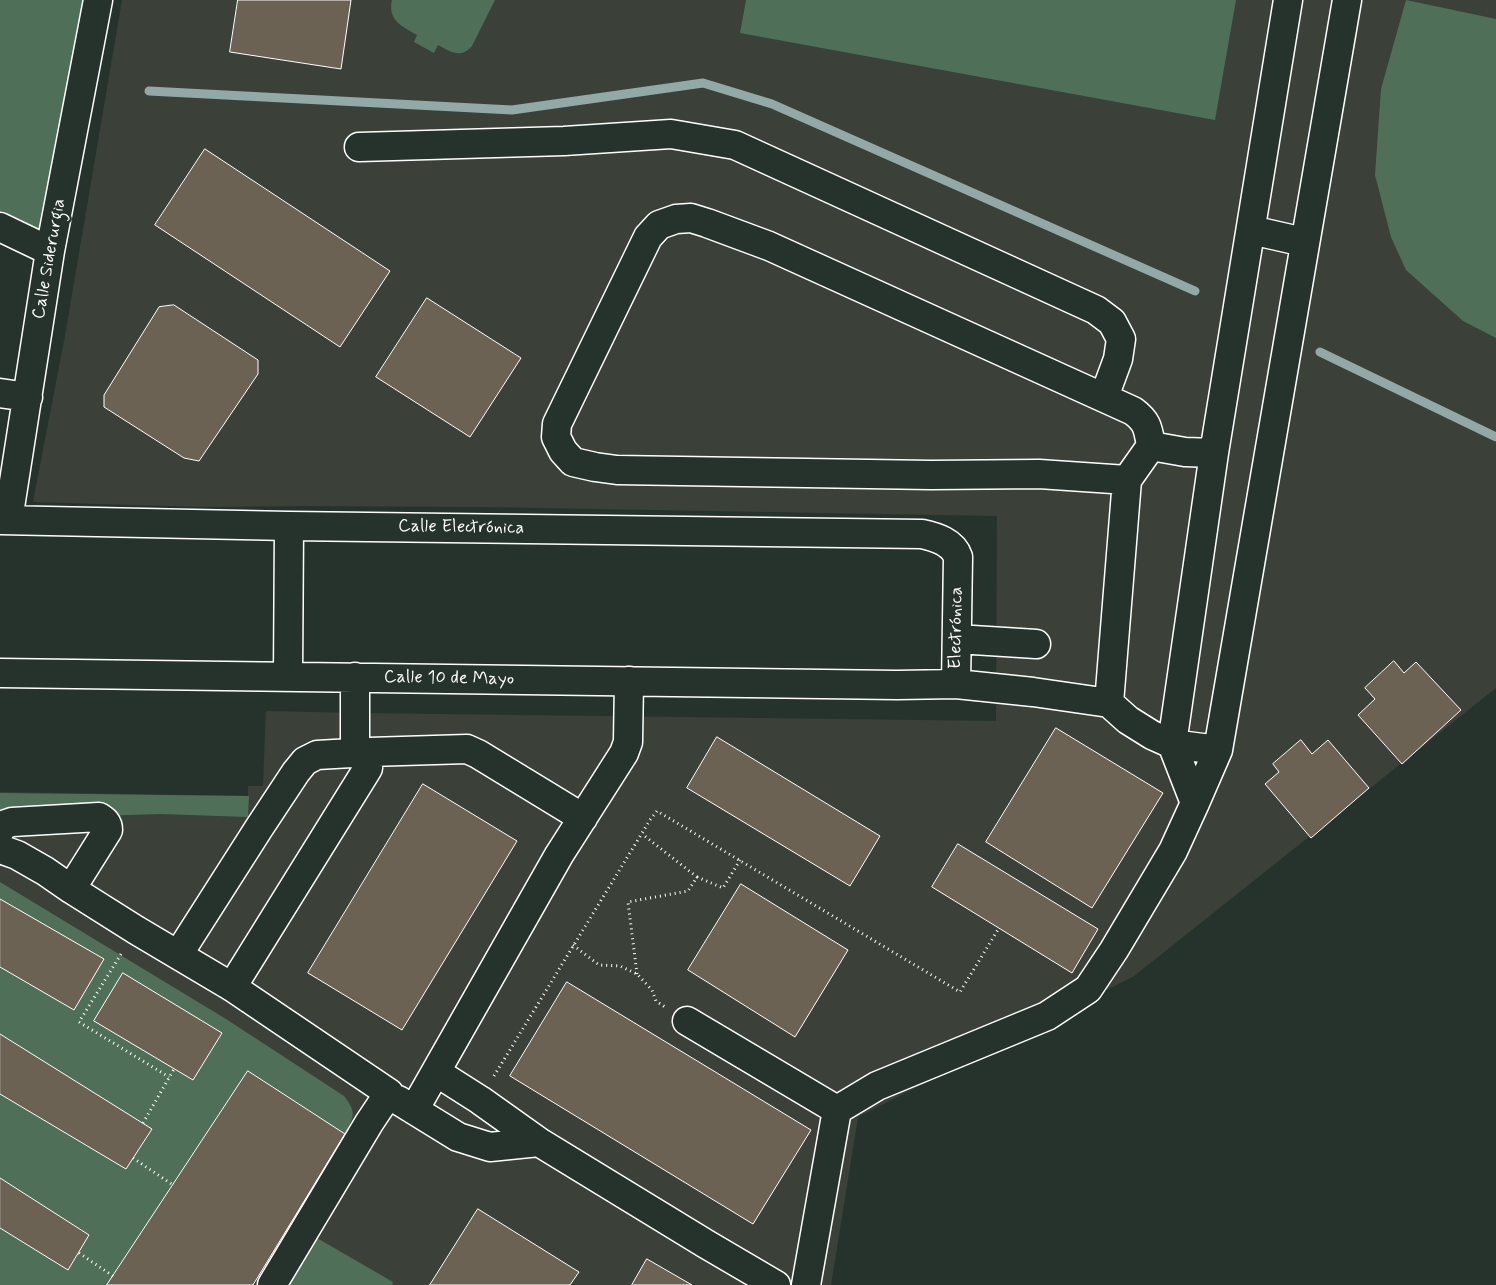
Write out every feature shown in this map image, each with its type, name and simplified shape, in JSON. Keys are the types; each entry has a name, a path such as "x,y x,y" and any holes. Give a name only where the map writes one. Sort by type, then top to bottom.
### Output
{"street":[{"name":"Calle Siderurgia","path":"4,520 28,397 50,251 98,0"},
{"path":"1196,803 1172,744 1214,453 1288,0"},
{"path":"806,1285 837,1110 877,1086 1047,1016 1088,989 1114,950 1168,859 1196,803 1218,750 1346,0"},
{"path":"359,147 564,141 670,134 734,146 1096,310 1112,322 1121,339 1118,360 1104,396"},
{"path":"1109,703 1127,480 1150,446 1148,427 1133,410 769,246 691,218 676,219 659,226 648,237 557,424 556,437 563,451 573,462 617,470 931,475 1039,474 1127,480"},
{"path":"0,227 50,251"},
{"path":"1251,230 1304,242"},
{"path":"0,393 28,397"},
{"path":"1150,446 1185,452 1214,453"},
{"name":"Calle Electrónica","path":"4,520 289,526 922,534"},
{"path":"288,676 289,526"},
{"name":"Electrónica","path":"897,685 956,684 957,554 948,544 941,540 922,534"},
{"path":"957,639 1036,644"},
{"name":"Calle 10 de Mayo","path":"0,672 897,685"},
{"path":"232,987 368,768 362,752 355,677"},
{"path":"414,1110 559,855 624,752 628,742 629,681"},
{"path":"956,684 1033,692 1109,703 1136,725 1172,744 1218,750"},
{"path":"178,955 296,772 305,761 317,756 362,752 467,749 583,818"},
{"path":"0,830 3,825 12,822 99,817 105,820 108,824 108,830 71,889"},
{"path":"0,849 45,870 71,889 136,930 232,987 414,1110 458,1137 490,1147 539,1142"},
{"path":"687,1021 837,1110"},
{"path":"436,1072 480,1100 539,1142 776,1285"},
{"path":"272,1285 389,1093"}],"path":[{"path":"480,1100 657,811 960,992 999,928"},
{"path":"642,834 697,877 723,888 740,860"},
{"path":"637,974 628,902 688,891 697,877"},
{"path":"136,930 79,1022 169,1077"},
{"path":"573,946 600,965 620,966 637,974 652,990 656,1001 687,1021"},
{"path":"143,1123 174,1069"},
{"path":"133,1158 173,1185"},
{"path":"79,1253 113,1276"}],"shaded area":[{"path":"122,0 1496,0 1496,688 1134,976 858,1117 831,1285 0,1285 0,792 248,796 248,786 263,786 266,711 996,721 997,516 484,507 202,507 33,502 65,336"}],"green space":[{"path":"0,0 94,0 46,259 0,234"},
{"path":"392,0 495,0 472,46 468,50 455,53 438,45 434,53 414,42 417,35 397,22 392,13"},
{"path":"746,0 1236,0 1215,120 740,33"},
{"path":"1406,0 1496,19 1496,338 1463,321 1406,270 1391,237 1375,175 1381,89"},
{"path":"0,793 249,796 248,817 161,814 0,819"},
{"path":"0,882 226,1019 344,1096 351,1107 353,1115 345,1134 248,1071 107,1285 0,1285 0,1228 68,1270 89,1235 0,1178 0,1094 126,1169 152,1129 0,1034"},
{"path":"317,1238 393,1282 392,1285 288,1285"}],"building":[{"path":"238,0 351,0 341,69 230,52"},
{"path":"205,149 390,271 340,347 155,225"},
{"path":"427,298 521,358 470,437 376,377"},
{"path":"174,305 258,360 258,374 199,461 184,458 104,407 104,395 159,307"},
{"path":"1394,661 1404,673 1416,662 1461,710 1402,764 1358,715 1375,699 1365,688"},
{"path":"1056,728 1163,793 1092,908 986,842"},
{"path":"717,737 880,836 850,886 687,788"},
{"path":"1301,740 1312,754 1328,740 1369,788 1311,838 1265,784 1279,772 1273,764"},
{"path":"423,784 517,841 402,1030 308,973"},
{"path":"958,844 1098,929 1072,973 932,887"},
{"path":"741,884 848,950 795,1037 688,970"},
{"path":"0,899 104,959 74,1010 0,967"},
{"path":"123,973 222,1033 193,1080 94,1021"},
{"path":"567,982 811,1130 753,1224 510,1076"},
{"path":"0,1034 152,1129 126,1169 0,1094"},
{"path":"248,1071 345,1134 253,1285 107,1285"},
{"path":"0,1178 89,1235 68,1270 0,1228"},
{"path":"478,1209 579,1272 570,1285 430,1285"},
{"path":"647,1259 692,1285 632,1285"}],"waterway":[{"path":"149,91 512,110 703,83 772,104 1195,291"},
{"path":"1320,352 1496,437"}]}
